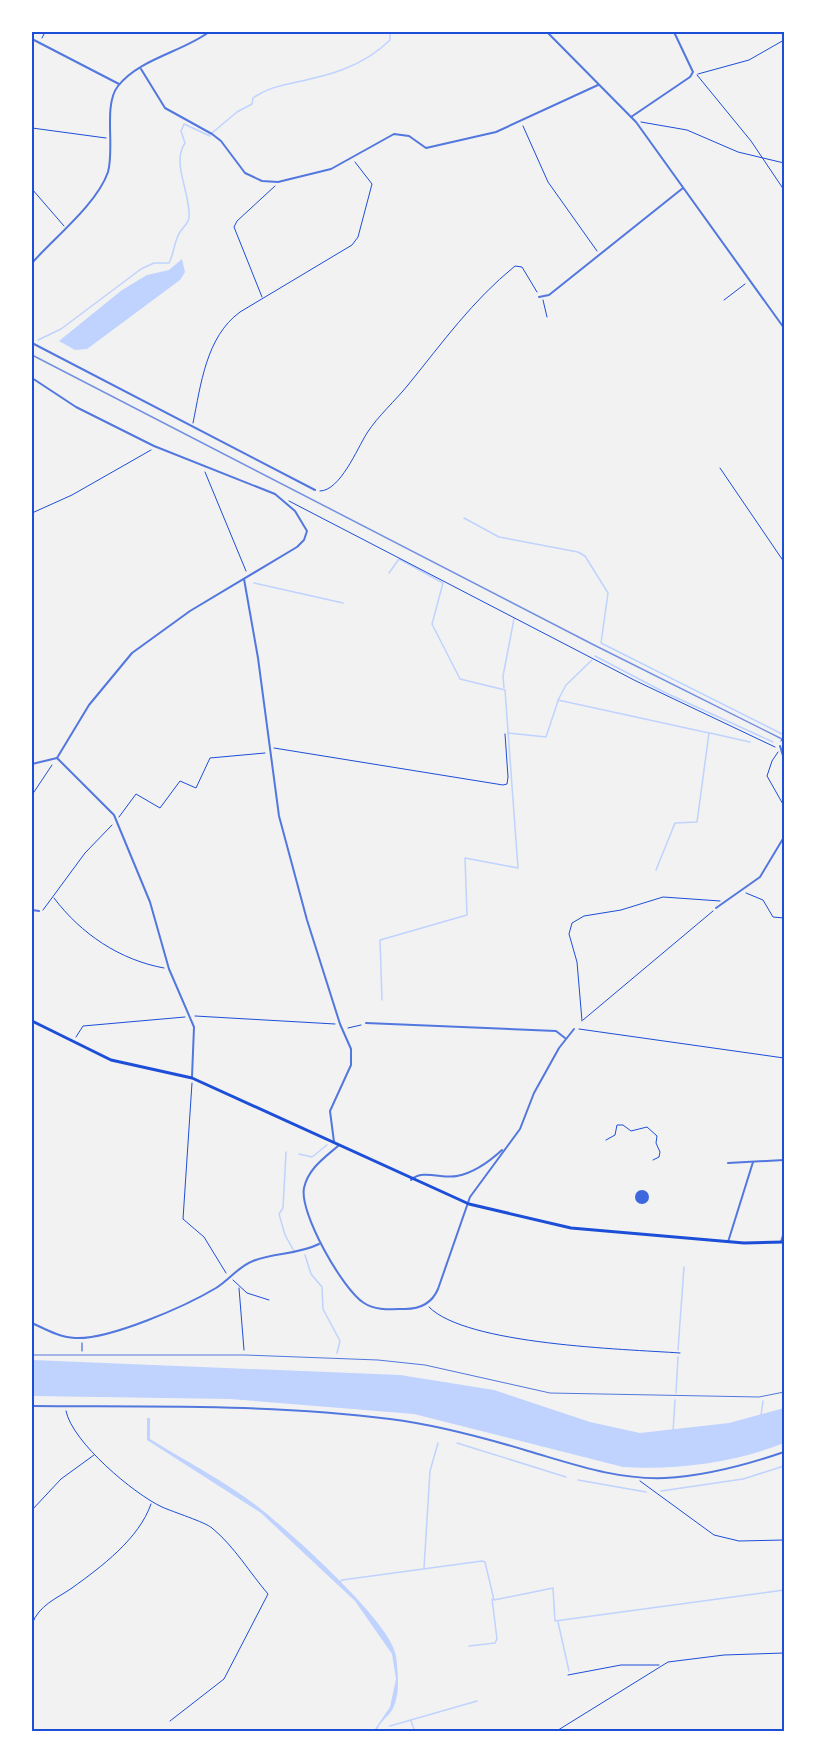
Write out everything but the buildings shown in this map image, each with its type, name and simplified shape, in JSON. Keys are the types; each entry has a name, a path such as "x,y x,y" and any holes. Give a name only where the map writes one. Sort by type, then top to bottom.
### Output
{"main road":[{"path":"32,1021 111,1060 192,1078 411,1180 481,1208 571,1228 728,1242 783,1242"}],"street":[{"path":"32,263 103,183 110,165 111,103 119,84 141,69 209,32"},
{"path":"547,32 636,122 784,328"},
{"path":"631,117 690,77 693,72 674,32"},
{"path":"32,39 119,84"},
{"path":"141,69 165,108 221,141 245,173 262,181 278,182 331,169 394,134 409,136 426,148 496,132 598,85"},
{"path":"541,297 683,188"},
{"path":"32,343 315,490"},
{"path":"32,378 76,407 154,446 203,467 250,482 285,501 305,526 307,534 304,540 184,616 132,653 85,711 57,758 32,764"},
{"path":"244,579 284,835 352,1058 348,1074 330,1111 336,1145 313,1167 303,1190 305,1207 319,1244 355,1295 364,1303 389,1309 414,1309 431,1300 438,1289 470,1197 520,1129 534,1093 565,1038 574,1029"},
{"path":"780,746 784,759"},
{"path":"57,758 114,815 150,902 169,969 194,1027 192,1078"},
{"path":"716,908 760,877 784,837"},
{"path":"32,910 39,911"},
{"path":"366,1023 556,1031 565,1038"},
{"path":"411,1180 420,1174 458,1176 494,1158 509,1144"},
{"path":"728,1163 784,1160"},
{"path":"728,1242 753,1162"},
{"path":"783,1242 784,1232"},
{"path":"32,1323 62,1336 82,1338 122,1328 172,1310 211,1291 255,1260 296,1254 319,1244"},
{"path":"32,1406 263,1410 391,1419 470,1434 591,1470 637,1477 664,1478 707,1473 784,1452"}],"lane":[{"path":"32,1355 245,1355 378,1360 425,1365 550,1393 759,1397 784,1392"}],"path":[{"path":"40,43 45,32"},
{"path":"693,72 704,73 749,60 784,40"},
{"path":"693,72 705,83 764,159 784,190"},
{"path":"521,122 548,182 598,254"},
{"path":"636,122 687,130 749,155 784,163"},
{"path":"32,128 111,139"},
{"path":"192,425 206,368 219,332 229,320 352,245 358,237 372,184 352,158"},
{"path":"262,299 234,226 278,182"},
{"path":"32,189 65,227"},
{"path":"315,490 325,491 336,483 368,432 461,316 515,266 522,267 541,297 547,317"},
{"path":"724,300 749,281"},
{"path":"32,513 145,456 154,446"},
{"path":"203,467 248,576"},
{"path":"720,468 784,562"},
{"path":"285,501 291,501 655,690 776,747 780,746 784,735"},
{"path":"270,748 503,785 507,784 508,777 505,735"},
{"path":"780,751 776,753 767,772 784,806"},
{"path":"39,911 46,908 85,852 116,822 136,794 160,808 180,781 196,788 210,758 270,752"},
{"path":"32,795 57,758"},
{"path":"746,893 763,900 773,917 784,918"},
{"path":"53,897 79,927 118,952 140,964 169,969"},
{"path":"715,901 663,897 621,910 584,916 572,923 569,934 577,962 582,1021 716,908"},
{"path":"72,1041 83,1026 190,1016 340,1024"},
{"path":"343,1030 366,1023"},
{"path":"574,1029 784,1058"},
{"path":"192,1078 183,1219 204,1237 218,1262 238,1287 252,1296 269,1300"},
{"path":"606,1140 615,1135 617,1125 623,1125 631,1131 647,1127 657,1136 656,1143 660,1152 659,1157 653,1160"},
{"path":"238,1287 245,1355"},
{"path":"426,1303 435,1312 460,1325 487,1334 680,1353"},
{"path":"82,1338 82,1355"},
{"path":"66,1407 71,1425 95,1454 132,1490 152,1502 211,1526 268,1594 224,1679 170,1721"},
{"path":"32,1510 61,1479 95,1454"},
{"path":"637,1477 646,1487 714,1535 739,1541 784,1540"},
{"path":"32,1624 36,1614 47,1604 72,1588 127,1541 142,1525 152,1502"},
{"path":"568,1675 621,1665 661,1665 724,1655 784,1653"},
{"path":"555,1731 661,1665"}],"water":[{"path":"182,259 185,272 180,280 87,349 75,350 59,341 122,290 147,275 169,270"},
{"path":"32,1360 400,1375 494,1390 590,1422 640,1433 729,1423 784,1408 784,1443 745,1456 705,1464 623,1467 414,1414 230,1399 32,1396"},
{"path":"147,1418 150,1418 150,1439 221,1481 262,1510 338,1579 377,1622 390,1641 396,1656 398,1686 396,1701 377,1731 375,1729 390,1707 396,1679 392,1654 355,1601 261,1513 147,1440"}],"waterway":[{"path":"212,133 237,112 252,104 253,98 261,93 279,86 343,70 368,58 390,40 390,32"},
{"path":"38,340 61,329 141,269 154,263 169,263 178,236 189,217 180,160 185,143 181,131 184,124 210,136"},
{"path":"464,518 499,537 578,552 585,556 608,593 601,643 782,734"},
{"path":"382,1000 380,940 467,915 465,858 518,868 505,690 460,679 432,624 443,583 399,559 389,573"},
{"path":"254,583 343,603"},
{"path":"504,688 503,676 514,619"},
{"path":"595,656 664,692 773,742"},
{"path":"592,660 566,685 558,700 709,733 697,822 675,823 656,870"},
{"path":"508,733 546,737 558,701"},
{"path":"710,733 750,742"},
{"path":"299,1154 312,1157 327,1145"},
{"path":"286,1152 283,1208 279,1214 285,1235 294,1251"},
{"path":"305,1255 311,1274 322,1287 323,1309 340,1341 337,1353"},
{"path":"678,1350 684,1267"},
{"path":"676,1393 678,1357"},
{"path":"673,1432 675,1400"},
{"path":"761,1415 763,1401"},
{"path":"424,1568 430,1471 438,1443"},
{"path":"457,1443 566,1477"},
{"path":"661,1491 743,1479 784,1466"},
{"path":"578,1480 646,1492"},
{"path":"339,1583 342,1580 482,1561 485,1562 494,1600 553,1588 555,1621 784,1590"},
{"path":"469,1646 495,1643 497,1639 492,1599"},
{"path":"558,1622 569,1671"},
{"path":"390,1726 477,1701"},
{"path":"411,1721 415,1732"}],"railway":[{"path":"32,355 594,645 784,740"}]}
